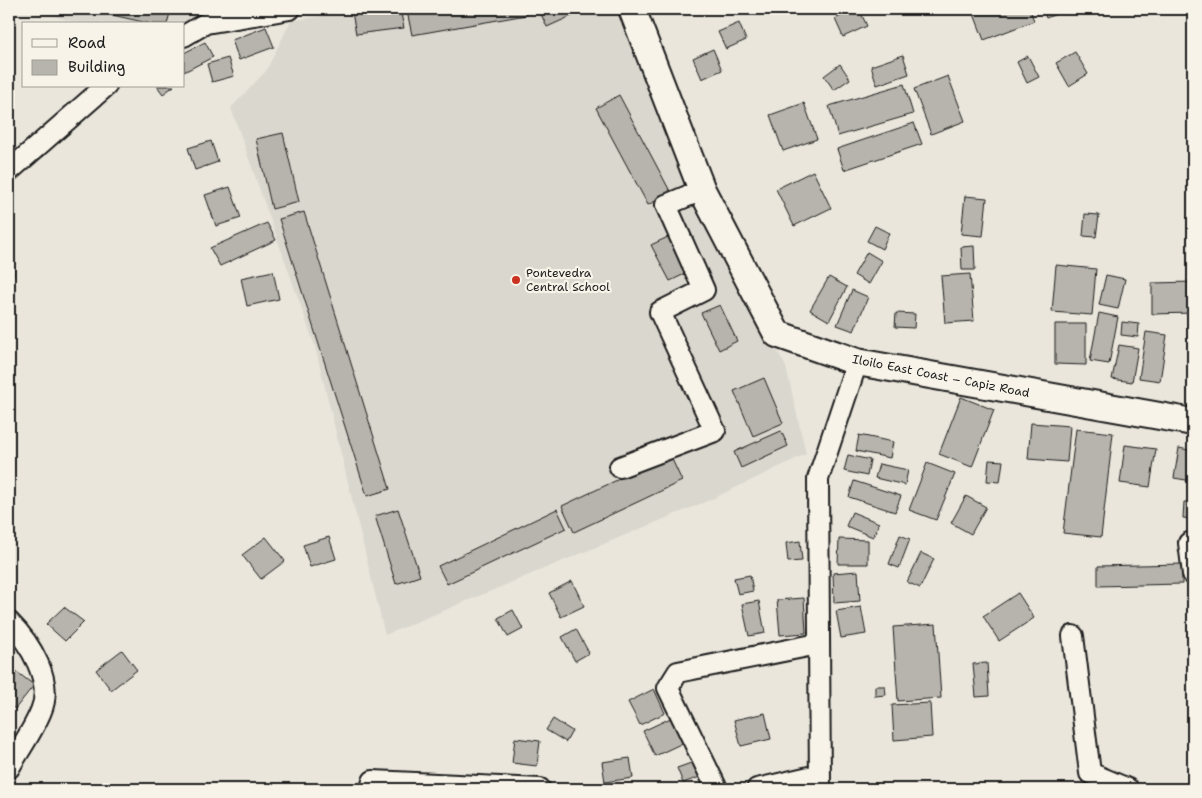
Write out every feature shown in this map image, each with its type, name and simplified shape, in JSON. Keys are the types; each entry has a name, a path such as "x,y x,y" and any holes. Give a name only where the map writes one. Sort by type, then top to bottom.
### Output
{"main road":[{"name":"Iloilo East Coast – Capiz Road","path":"632,9 702,190 776,334 857,362 1193,422"}],"street":[{"path":"185,35 202,16 290,9"},
{"path":"9,171 104,88"},
{"path":"620,466 715,431 660,312 704,290 666,205 702,190"},
{"path":"757,789 819,782 818,480 857,362"},
{"path":"1193,543 1189,543 1193,574"},
{"path":"9,622 24,637 44,680 42,710 9,768"},
{"path":"1073,636 1090,773 1128,789"},
{"path":"717,789 668,688 678,672 818,644"},
{"path":"371,789 373,782 540,789"}],"shaded area":[{"path":"28,9 228,9 185,30 185,22 74,22"},
{"name":"Pontevedra Central School","path":"363,9 623,9 704,215 786,367 806,454 712,499 385,635 315,346 231,108 266,71 291,21"}],"building":[{"path":"86,9 171,9 168,22 143,22"},
{"path":"373,9 400,9 404,28 356,34 352,12"},
{"path":"421,9 525,9 526,15 412,35 407,11"},
{"path":"548,9 587,9 547,27 540,12"},
{"path":"855,9 859,9 867,26 843,37 835,19"},
{"path":"972,9 1030,9 1034,21 984,40"},
{"path":"1043,9 1063,9 1064,11 1046,18"},
{"path":"739,23 746,40 726,49 718,32"},
{"path":"266,27 274,47 239,60 232,40"},
{"path":"205,42 213,57 185,71 185,52"},
{"path":"713,49 722,70 702,79 693,58"},
{"path":"1075,52 1088,74 1069,86 1056,63"},
{"path":"903,55 909,74 877,85 871,66"},
{"path":"1028,56 1039,77 1027,83 1017,62"},
{"path":"228,58 234,76 212,82 207,64"},
{"path":"840,64 850,79 834,90 824,76"},
{"path":"948,76 965,121 931,134 914,89"},
{"path":"904,84 913,114 838,136 829,106"},
{"path":"158,88 171,88 163,94"},
{"path":"619,95 671,193 648,205 596,108"},
{"path":"804,103 817,139 783,151 770,115"},
{"path":"914,123 922,144 844,170 837,149"},
{"path":"283,133 299,202 272,209 256,139"},
{"path":"211,141 218,162 195,170 188,148"},
{"path":"813,171 831,208 794,226 776,189"},
{"path":"230,187 241,218 216,226 205,195"},
{"path":"965,196 987,198 983,236 961,234"},
{"path":"304,212 390,489 367,496 279,219"},
{"path":"1085,214 1099,215 1096,237 1083,236"},
{"path":"267,223 276,240 220,266 210,248"},
{"path":"875,226 889,233 882,249 867,241"},
{"path":"672,235 691,271 670,281 651,245"},
{"path":"974,246 975,270 962,270 961,247"},
{"path":"867,252 882,261 869,284 854,275"},
{"path":"9,253 14,253 14,275 9,275"},
{"path":"1056,265 1096,269 1092,315 1052,312"},
{"path":"273,271 279,299 247,306 241,278"},
{"path":"970,274 974,321 945,323 941,276"},
{"path":"1106,275 1125,279 1118,309 1099,305"},
{"path":"829,277 847,287 829,321 810,310"},
{"path":"1193,282 1193,313 1152,314 1152,283"},
{"path":"852,290 868,297 854,331 837,325"},
{"path":"720,305 737,341 719,350 701,313"},
{"path":"896,313 915,314 914,328 895,327"},
{"path":"1099,313 1118,317 1109,364 1090,361"},
{"path":"1122,322 1139,324 1138,337 1121,335"},
{"path":"1055,324 1086,324 1086,365 1055,364"},
{"path":"1146,332 1167,335 1160,381 1139,378"},
{"path":"1188,336 1193,336 1193,385 1189,385"},
{"path":"1119,345 1138,348 1132,382 1112,379"},
{"path":"764,378 783,423 753,436 734,391"},
{"path":"961,397 994,410 972,467 939,454"},
{"path":"1031,423 1070,426 1067,462 1028,459"},
{"path":"1076,429 1113,433 1101,537 1063,533"},
{"path":"781,431 788,446 741,468 734,452"},
{"path":"859,435 893,442 890,458 856,451"},
{"path":"1125,445 1156,449 1150,487 1120,483"},
{"path":"1179,448 1193,451 1192,481 1174,478"},
{"path":"670,455 682,481 574,532 562,506"},
{"path":"848,455 870,460 867,476 844,471"},
{"path":"989,460 1003,461 1000,482 987,481"},
{"path":"927,463 955,474 936,520 909,510"},
{"path":"879,464 908,470 905,485 875,478"},
{"path":"854,481 901,496 895,512 849,497"},
{"path":"966,496 986,507 971,534 951,523"},
{"path":"1184,502 1193,502 1193,519 1183,518"},
{"path":"398,509 420,576 396,584 375,516"},
{"path":"557,509 566,528 447,584 438,566"},
{"path":"852,512 879,523 873,537 846,526"},
{"path":"900,535 910,539 899,568 889,564"},
{"path":"266,537 285,561 261,579 242,555"},
{"path":"329,537 336,559 310,567 303,545"},
{"path":"839,539 868,540 868,564 838,564"},
{"path":"800,541 802,561 788,562 786,543"},
{"path":"921,553 934,559 920,588 907,582"},
{"path":"1182,564 1182,584 1098,586 1098,566"},
{"path":"858,571 860,601 834,603 833,573"},
{"path":"750,575 753,591 738,594 734,578"},
{"path":"572,581 584,606 561,617 549,593"},
{"path":"1018,593 1034,618 999,641 983,616"},
{"path":"804,598 806,633 780,635 777,600"},
{"path":"759,601 765,633 749,636 742,604"},
{"path":"64,607 84,622 65,641 46,624"},
{"path":"861,607 866,634 841,638 836,611"},
{"path":"513,610 523,629 508,637 498,618"},
{"path":"936,624 941,698 898,701 893,627"},
{"path":"576,629 589,653 575,661 562,637"},
{"path":"122,650 137,670 111,690 96,670"},
{"path":"987,663 989,696 976,697 973,664"},
{"path":"9,666 34,685 15,709 9,704"},
{"path":"875,686 885,686 886,695 875,696"},
{"path":"654,689 665,713 640,725 628,702"},
{"path":"930,703 932,737 894,740 892,705"},
{"path":"765,713 771,739 741,746 734,720"},
{"path":"675,716 687,741 655,756 643,731"},
{"path":"553,719 572,731 566,742 546,730"},
{"path":"515,738 540,741 537,766 512,763"},
{"path":"630,758 633,778 605,782 602,762"},
{"path":"694,762 700,777 683,783 677,768"}],"place":[{"name":"Pontevedra Central School","path":"516,280"}]}
